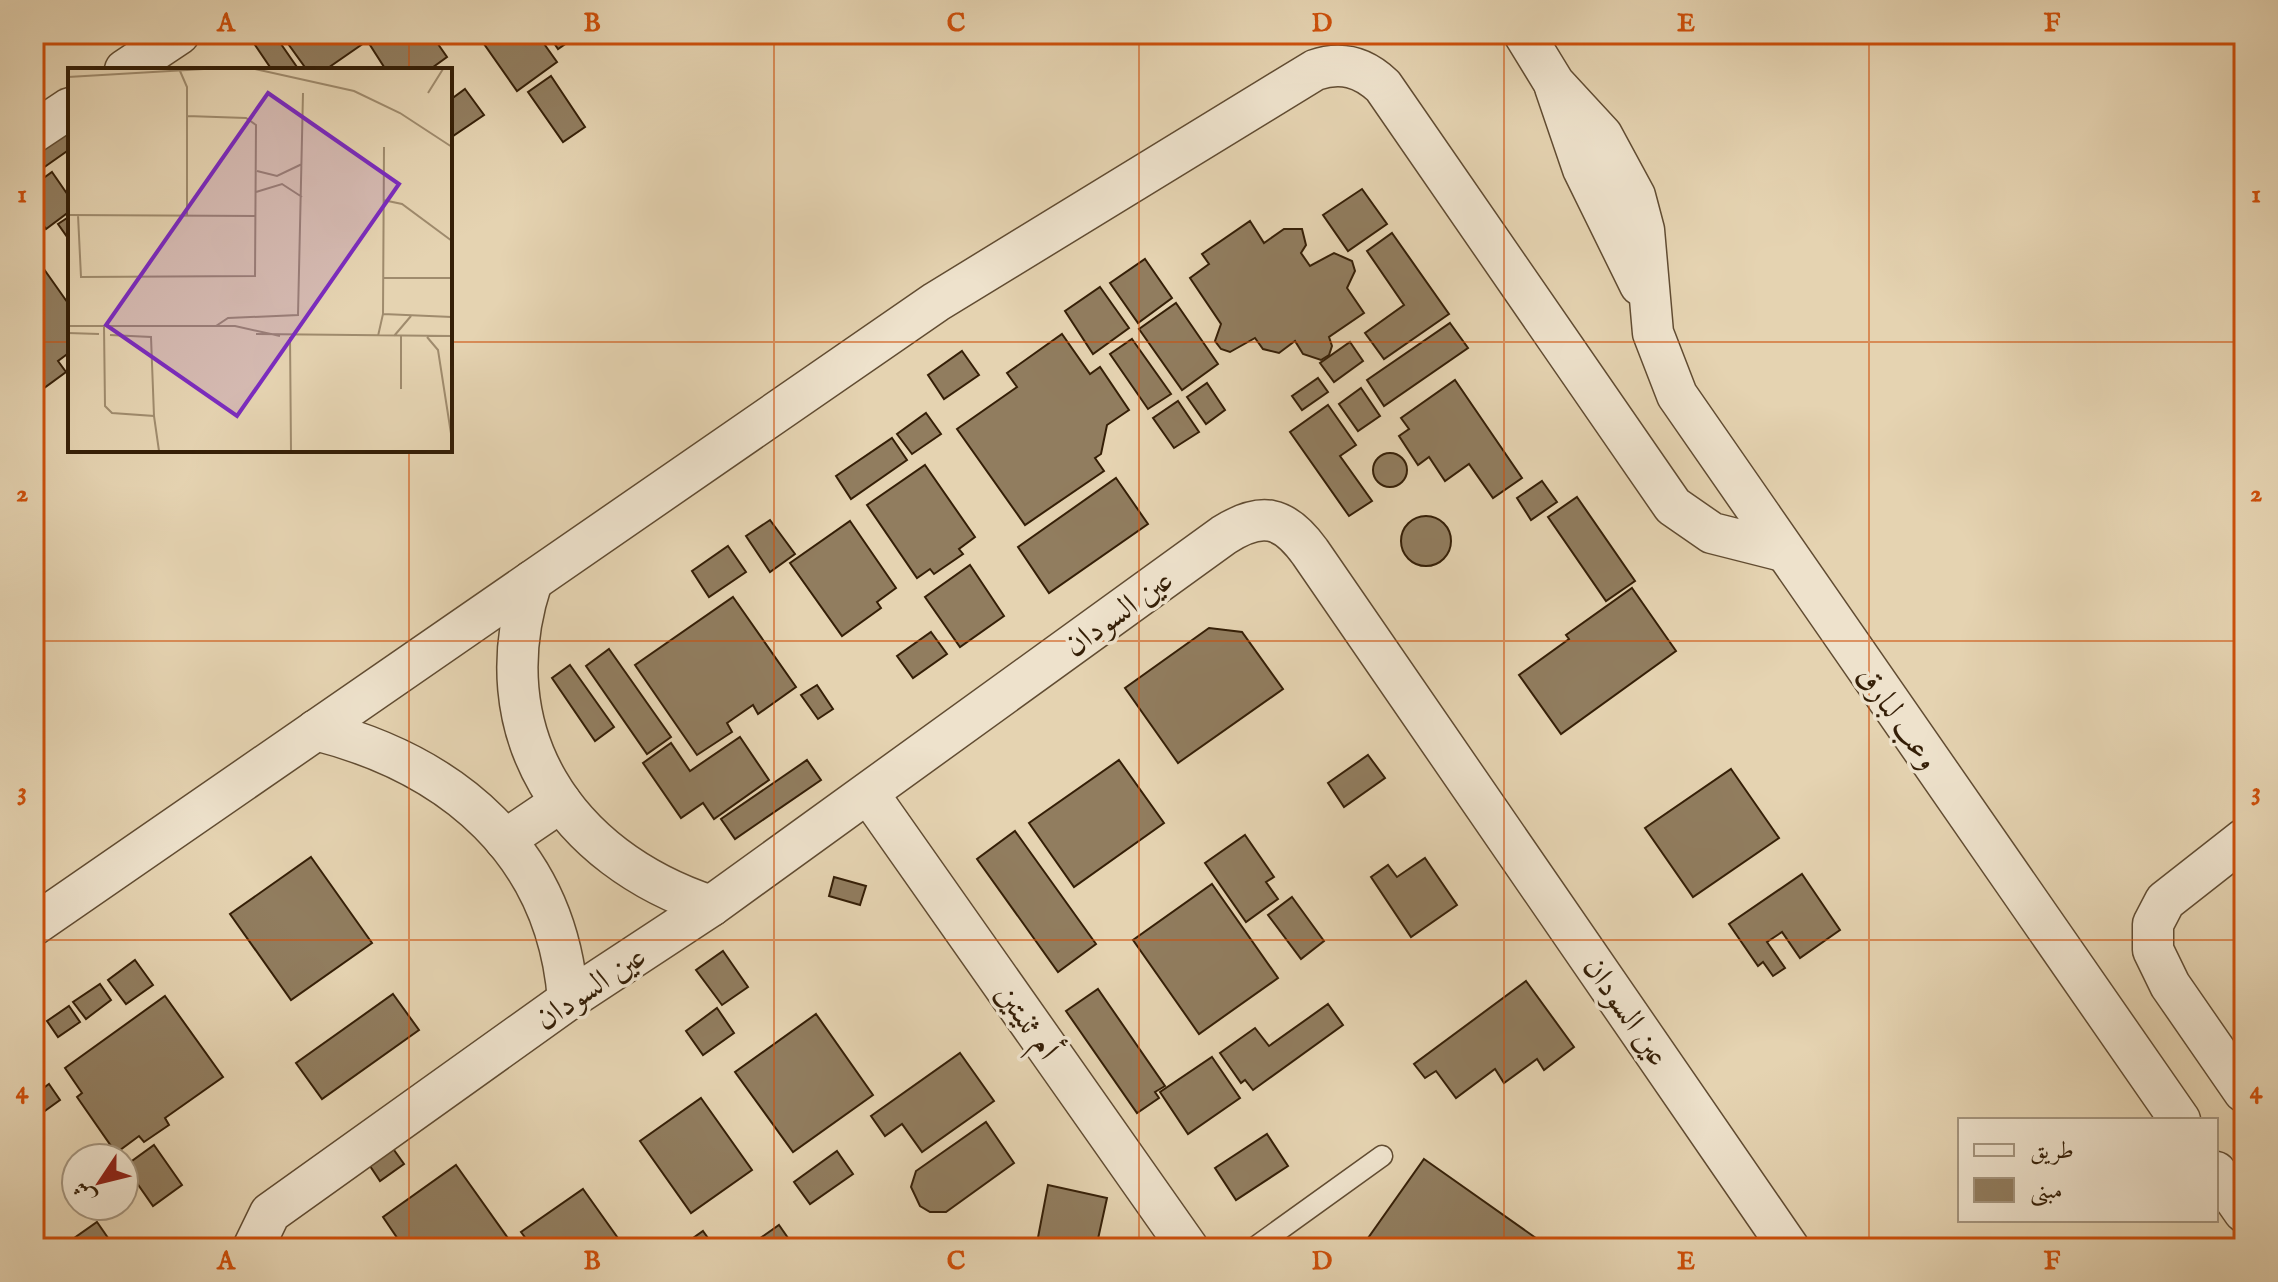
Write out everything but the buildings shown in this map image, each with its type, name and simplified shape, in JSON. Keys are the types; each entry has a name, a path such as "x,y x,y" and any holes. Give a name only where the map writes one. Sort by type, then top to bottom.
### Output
{"street":[{"path":"128,68 179,34"},
{"name":"وعب لبارق","path":"1524,34 1554,83 1577,155 1648,300 1660,354 1677,395 2179,1118"},
{"path":"34,925 936,302 1315,70 1329,65 1359,69 1383,86 1673,506 1712,533 1783,551"},
{"path":"34,132 68,109"},
{"name":"عين السودان","path":"253,1248 270,1213 568,1000 711,906 1246,521 1271,520 1295,531 1789,1248"},
{"path":"532,581 516,645 517,689 529,743 561,802 580,826 626,867 653,884 711,906"},
{"path":"316,730 364,744 420,769 451,789 505,840 527,868 553,920 565,965 568,1000"},
{"name":"أم ثنيتين","path":"868,793 1188,1248"},
{"path":"505,840 561,802"},
{"path":"2244,839 2165,901 2153,924 2153,950 2170,985 2244,1092"},
{"path":"2218,1175 2244,1212"}],"lane":[{"path":"1254,1248 1382,1156"}]}
